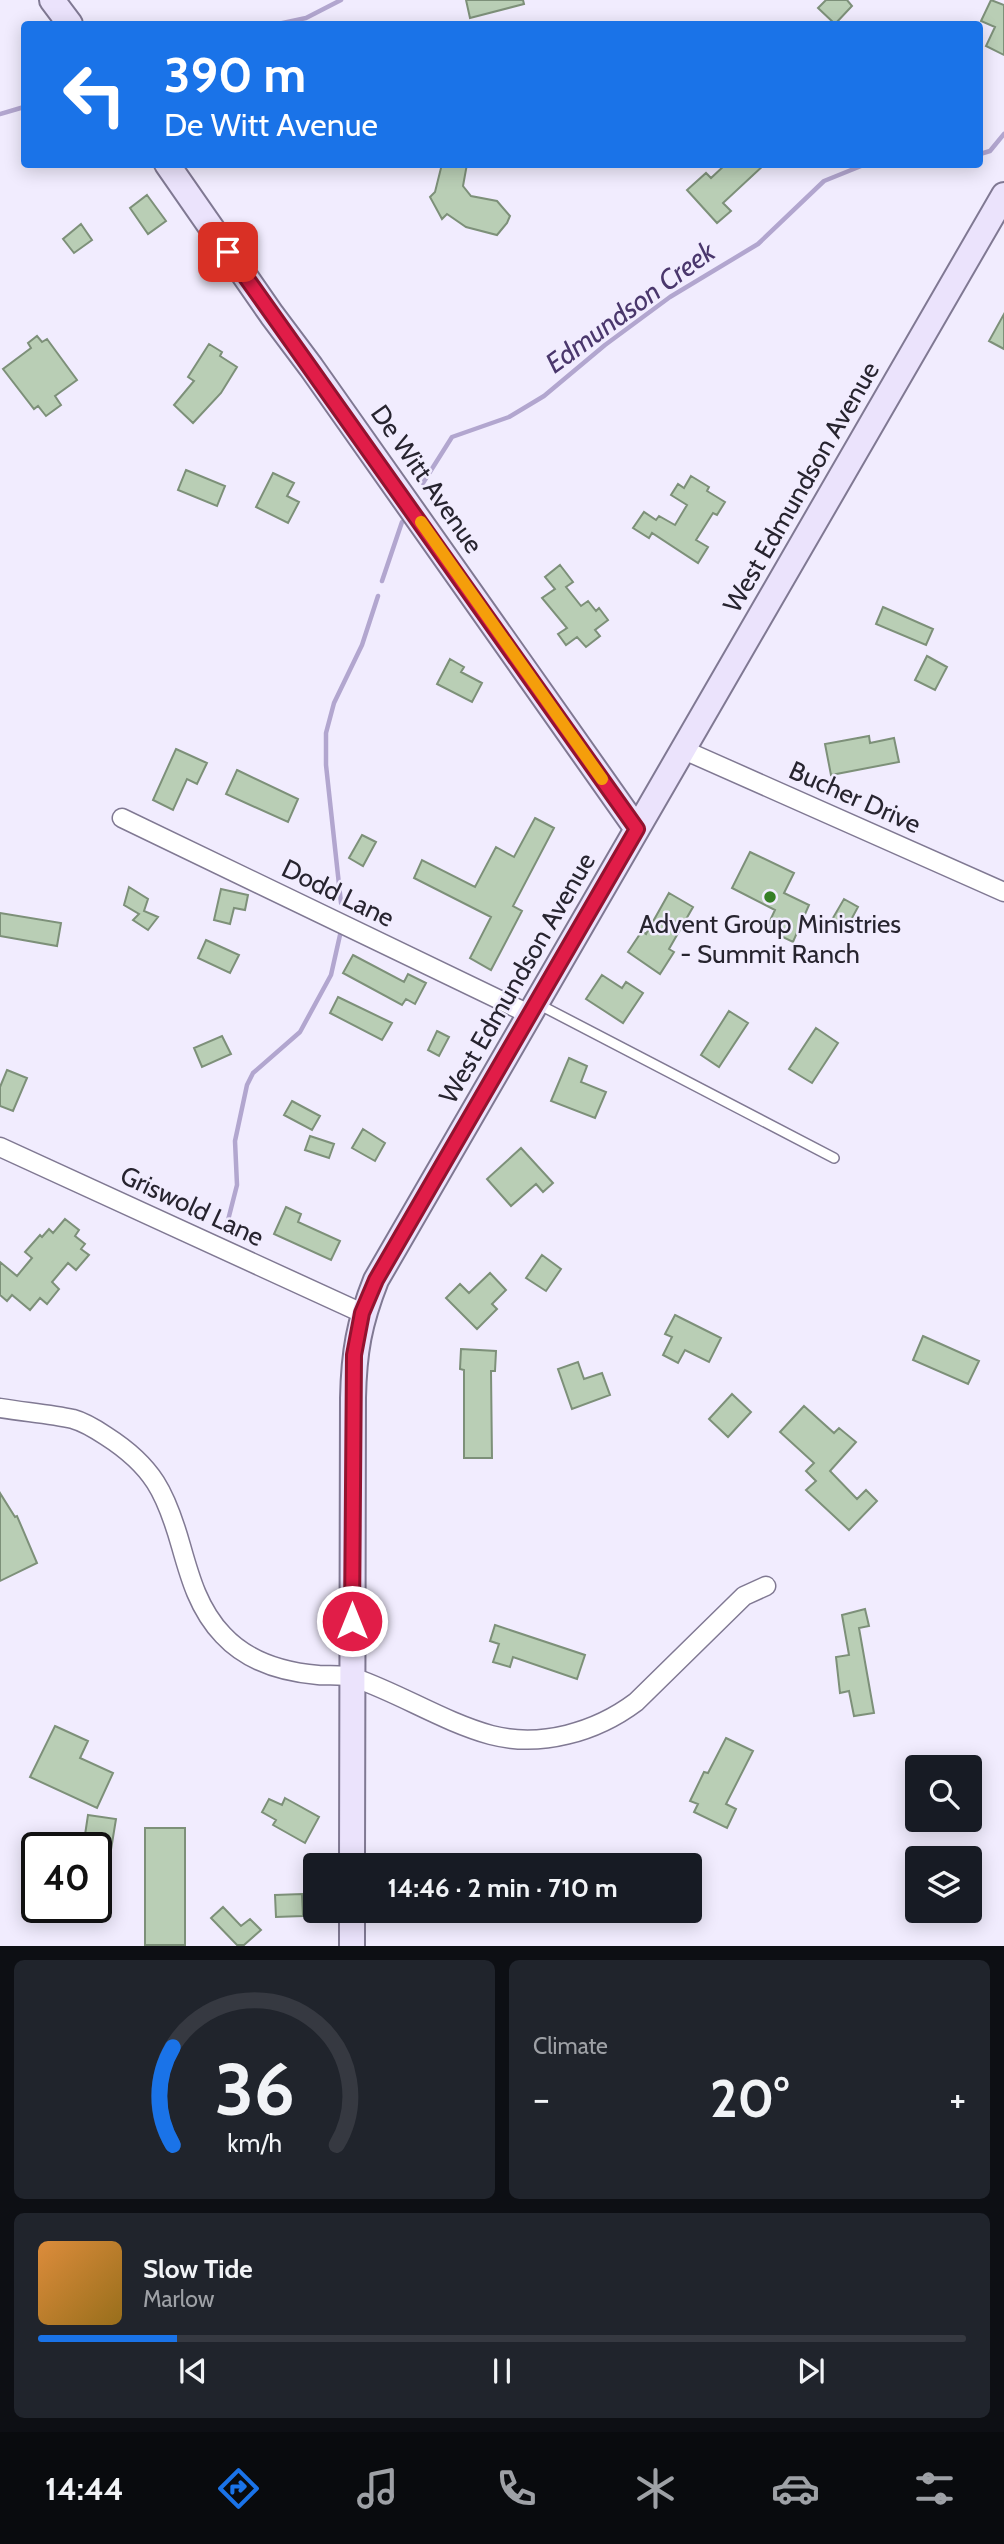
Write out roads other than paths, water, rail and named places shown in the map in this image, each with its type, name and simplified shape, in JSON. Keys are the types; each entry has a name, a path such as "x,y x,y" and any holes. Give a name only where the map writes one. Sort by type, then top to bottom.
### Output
{"street":[{"path":"52,0 67,21"},
{"name":"De Witt Avenue","path":"170,168 637,829"},
{"name":"West Edmundson Avenue","path":"352,1853 353,1387 354,1355 362,1313 376,1280 1004,195"},
{"name":"Bucher Drive","path":"684,750 1004,892"},
{"name":"Dodd Lane","path":"122,818 534,1009"},
{"name":"Griswold Lane","path":"0,1147 362,1313"},
{"path":"0,1408 75,1420 101,1432 137,1458 151,1472 169,1508 190,1580 203,1610 224,1636 254,1659 281,1671 352,1677 492,1735 523,1739 550,1738 587,1730 619,1715 636,1702 744,1596 766,1586"},
{"path":"352,1923 352,1945"}],"lane":[{"path":"534,1009 585,1031 834,1158"}],"waterway":[{"path":"292,21 306,18 341,0"},
{"path":"0,114 21,108"},
{"name":"Edmundson Creek","path":"983,153 990,151 1004,134"},
{"name":"Edmundson Creek","path":"423,483 452,437 509,417 544,396 605,345 670,297 758,244 824,181 856,168"},
{"name":"Edmundson Creek","path":"382,581 402,522"},
{"name":"Edmundson Creek","path":"341,903 326,765 326,733 334,703 362,645 378,596"},
{"name":"Edmundson Creek","path":"226,1228 237,1185 235,1141 247,1085 253,1073 300,1032 331,975 340,935"}],"place":[{"name":"Advent Group Ministries - Summit Ranch","path":"770,897"}]}
